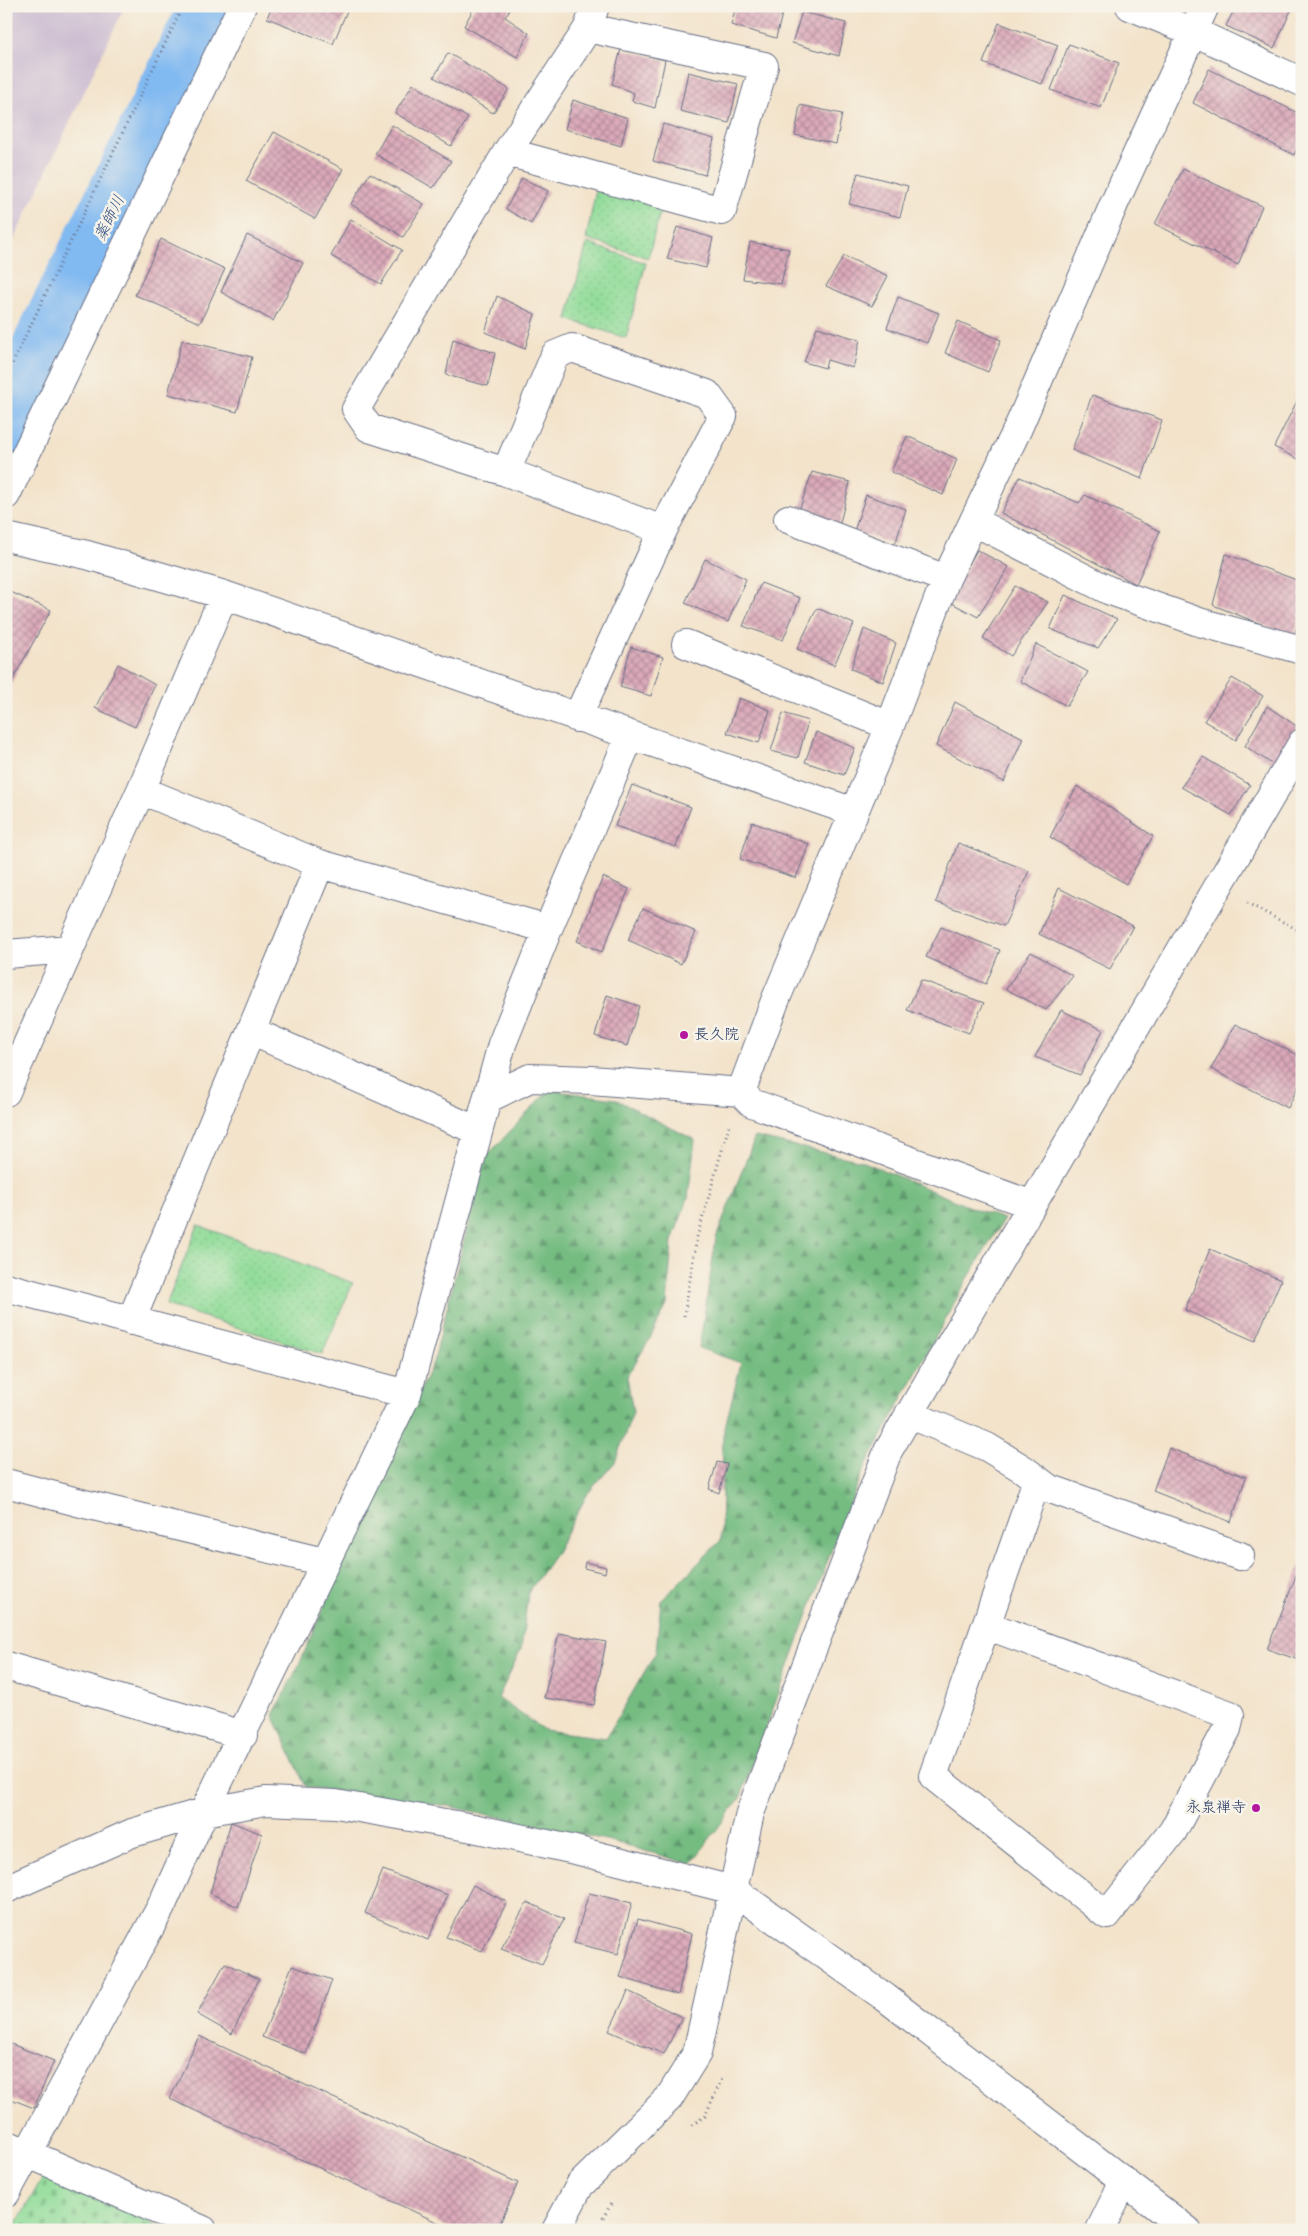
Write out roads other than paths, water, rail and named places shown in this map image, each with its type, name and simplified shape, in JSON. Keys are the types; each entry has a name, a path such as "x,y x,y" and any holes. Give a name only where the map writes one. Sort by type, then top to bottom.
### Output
{"street":[{"path":"6,495 242,6"},
{"path":"1130,6 1194,32 1302,82"},
{"path":"741,1092 775,1001 890,726 946,579 975,522 1018,428 1114,204 1206,6"},
{"path":"508,152 722,211 764,66 591,17 508,152 356,409 369,428 506,472 662,530"},
{"path":"506,472 555,355 572,348 707,394 723,416 662,530 577,718"},
{"path":"788,519 946,579"},
{"path":"975,522 1108,590 1199,622 1302,650"},
{"path":"6,537 87,555 224,595 854,812"},
{"path":"6,1092 141,790 224,595"},
{"path":"686,644 890,726"},
{"path":"6,2193 18,2149 161,1907 204,1812 407,1394 502,1044 548,929 630,736"},
{"path":"556,2230 580,2185 669,2098 697,2053 750,1813 888,1451 1216,887 1302,743"},
{"path":"141,790 320,864 548,929"},
{"path":"130,1321 320,864"},
{"path":"6,954 70,949"},
{"path":"251,1031 478,1131"},
{"path":"487,1099 530,1078 591,1080 668,1088 741,1092 752,1103 1032,1205"},
{"path":"6,1287 407,1394"},
{"path":"909,1414 987,1447 1048,1488 1240,1556"},
{"path":"986,1625 1230,1715 1227,1729 1173,1831 1106,1915 933,1776 986,1625 1037,1480"},
{"path":"6,1483 324,1562"},
{"path":"6,1666 243,1735"},
{"path":"6,1889 132,1833 204,1812 266,1801 336,1804 474,1828 575,1850 732,1890 886,1998 1187,2230"},
{"path":"18,2149 202,2230"},
{"path":"1100,2230 1124,2181"}],"waterway":[{"name":"薬師川","path":"6,430 214,6"}],"place":[{"name":"長久院","path":"684,1035"},
{"name":"永泉禅寺","path":"1256,1808"}]}
